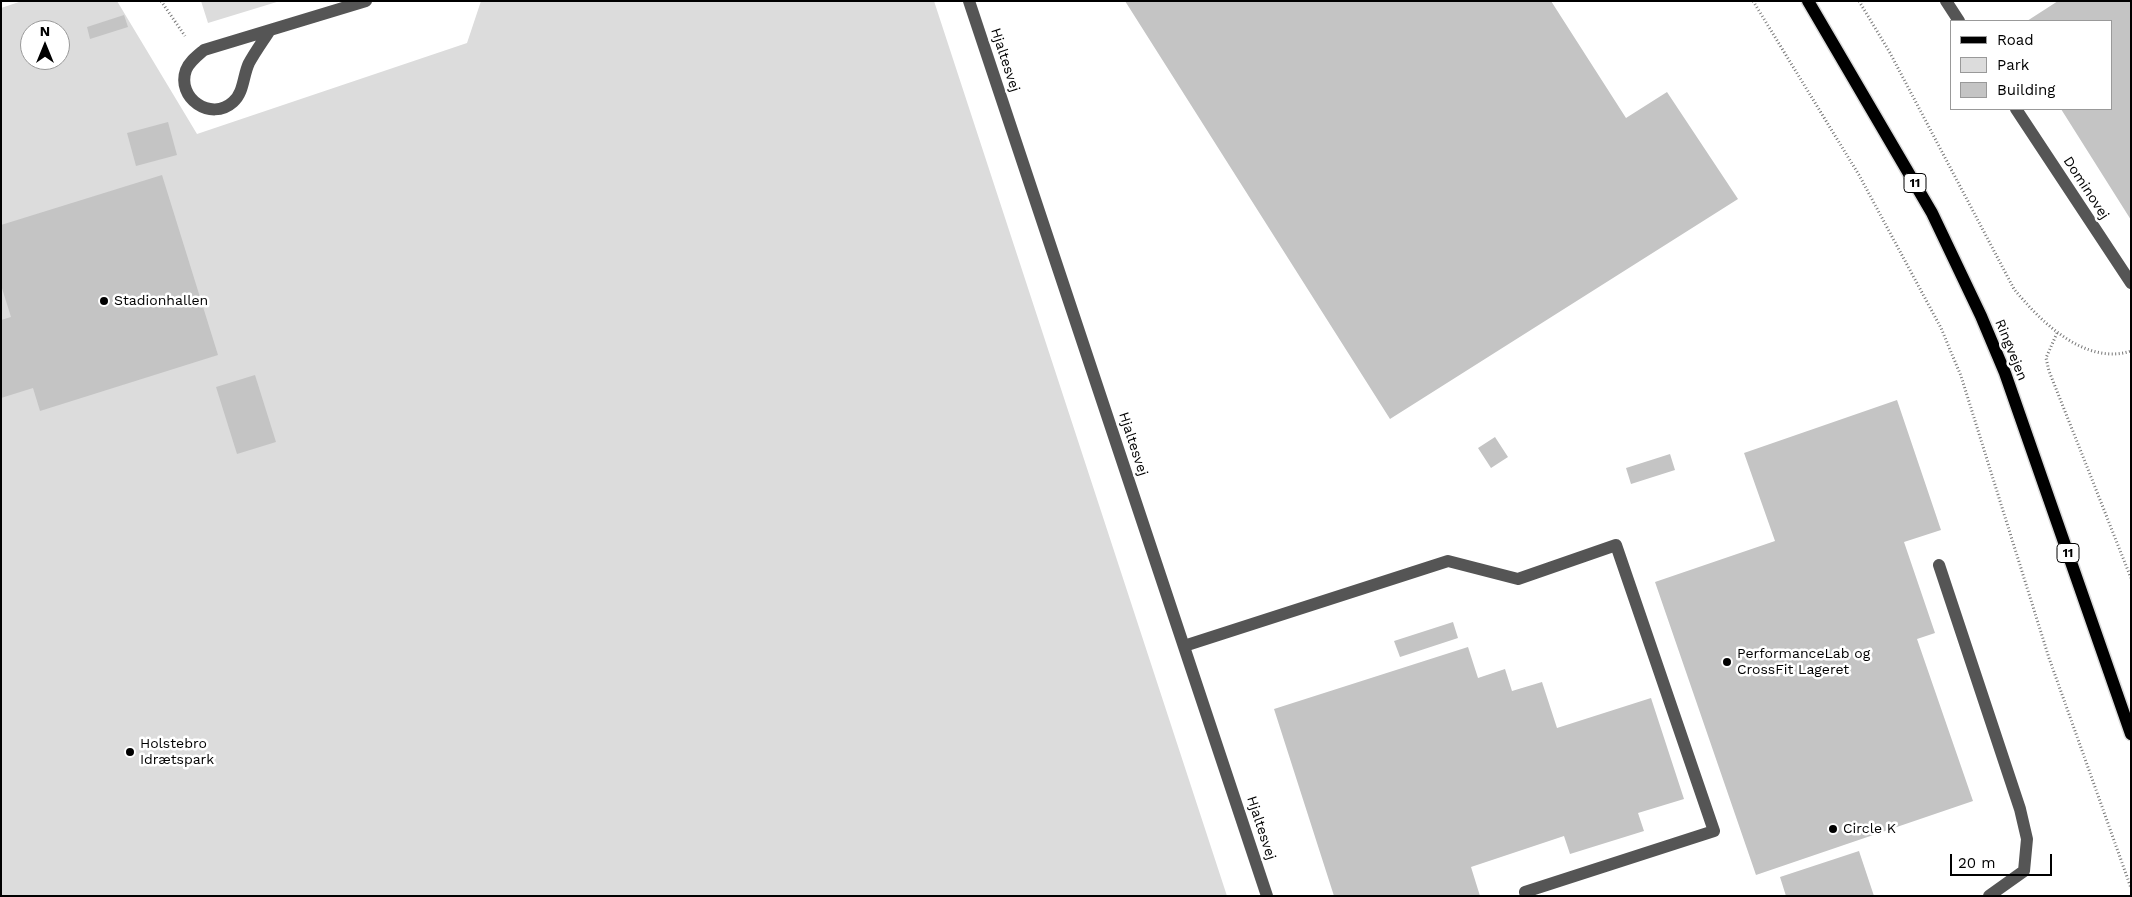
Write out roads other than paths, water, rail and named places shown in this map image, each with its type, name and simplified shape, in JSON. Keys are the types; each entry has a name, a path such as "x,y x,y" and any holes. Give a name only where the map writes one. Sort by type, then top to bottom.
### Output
{"main road":[{"name":"Ringvejen","path":"1808,1 1932,213 1981,316 2008,381 2131,734"}],"street":[{"path":"270,30 248,64 240,92 234,102 224,108 213,110 202,108 192,101 186,92 184,80 186,69 204,50 270,30 366,1"},
{"name":"Hjaltesvej","path":"969,1 1267,896"},
{"path":"1946,1 1958,20"},
{"name":"Dominovej","path":"2017,110 2131,284"},
{"path":"1184,646 1448,561 1518,579 1616,545 1714,831 1525,892 1526,896"},
{"path":"1939,565 2018,802 2027,839 2024,871 1989,896"}],"place":[{"name":"Stadionhallen","path":"104,301"},
{"name":"PerformanceLab og CrossFit Lageret","path":"1727,662"},
{"name":"Holstebro Idrætspark","path":"130,752"},
{"name":"Circle K","path":"1833,829"}]}
